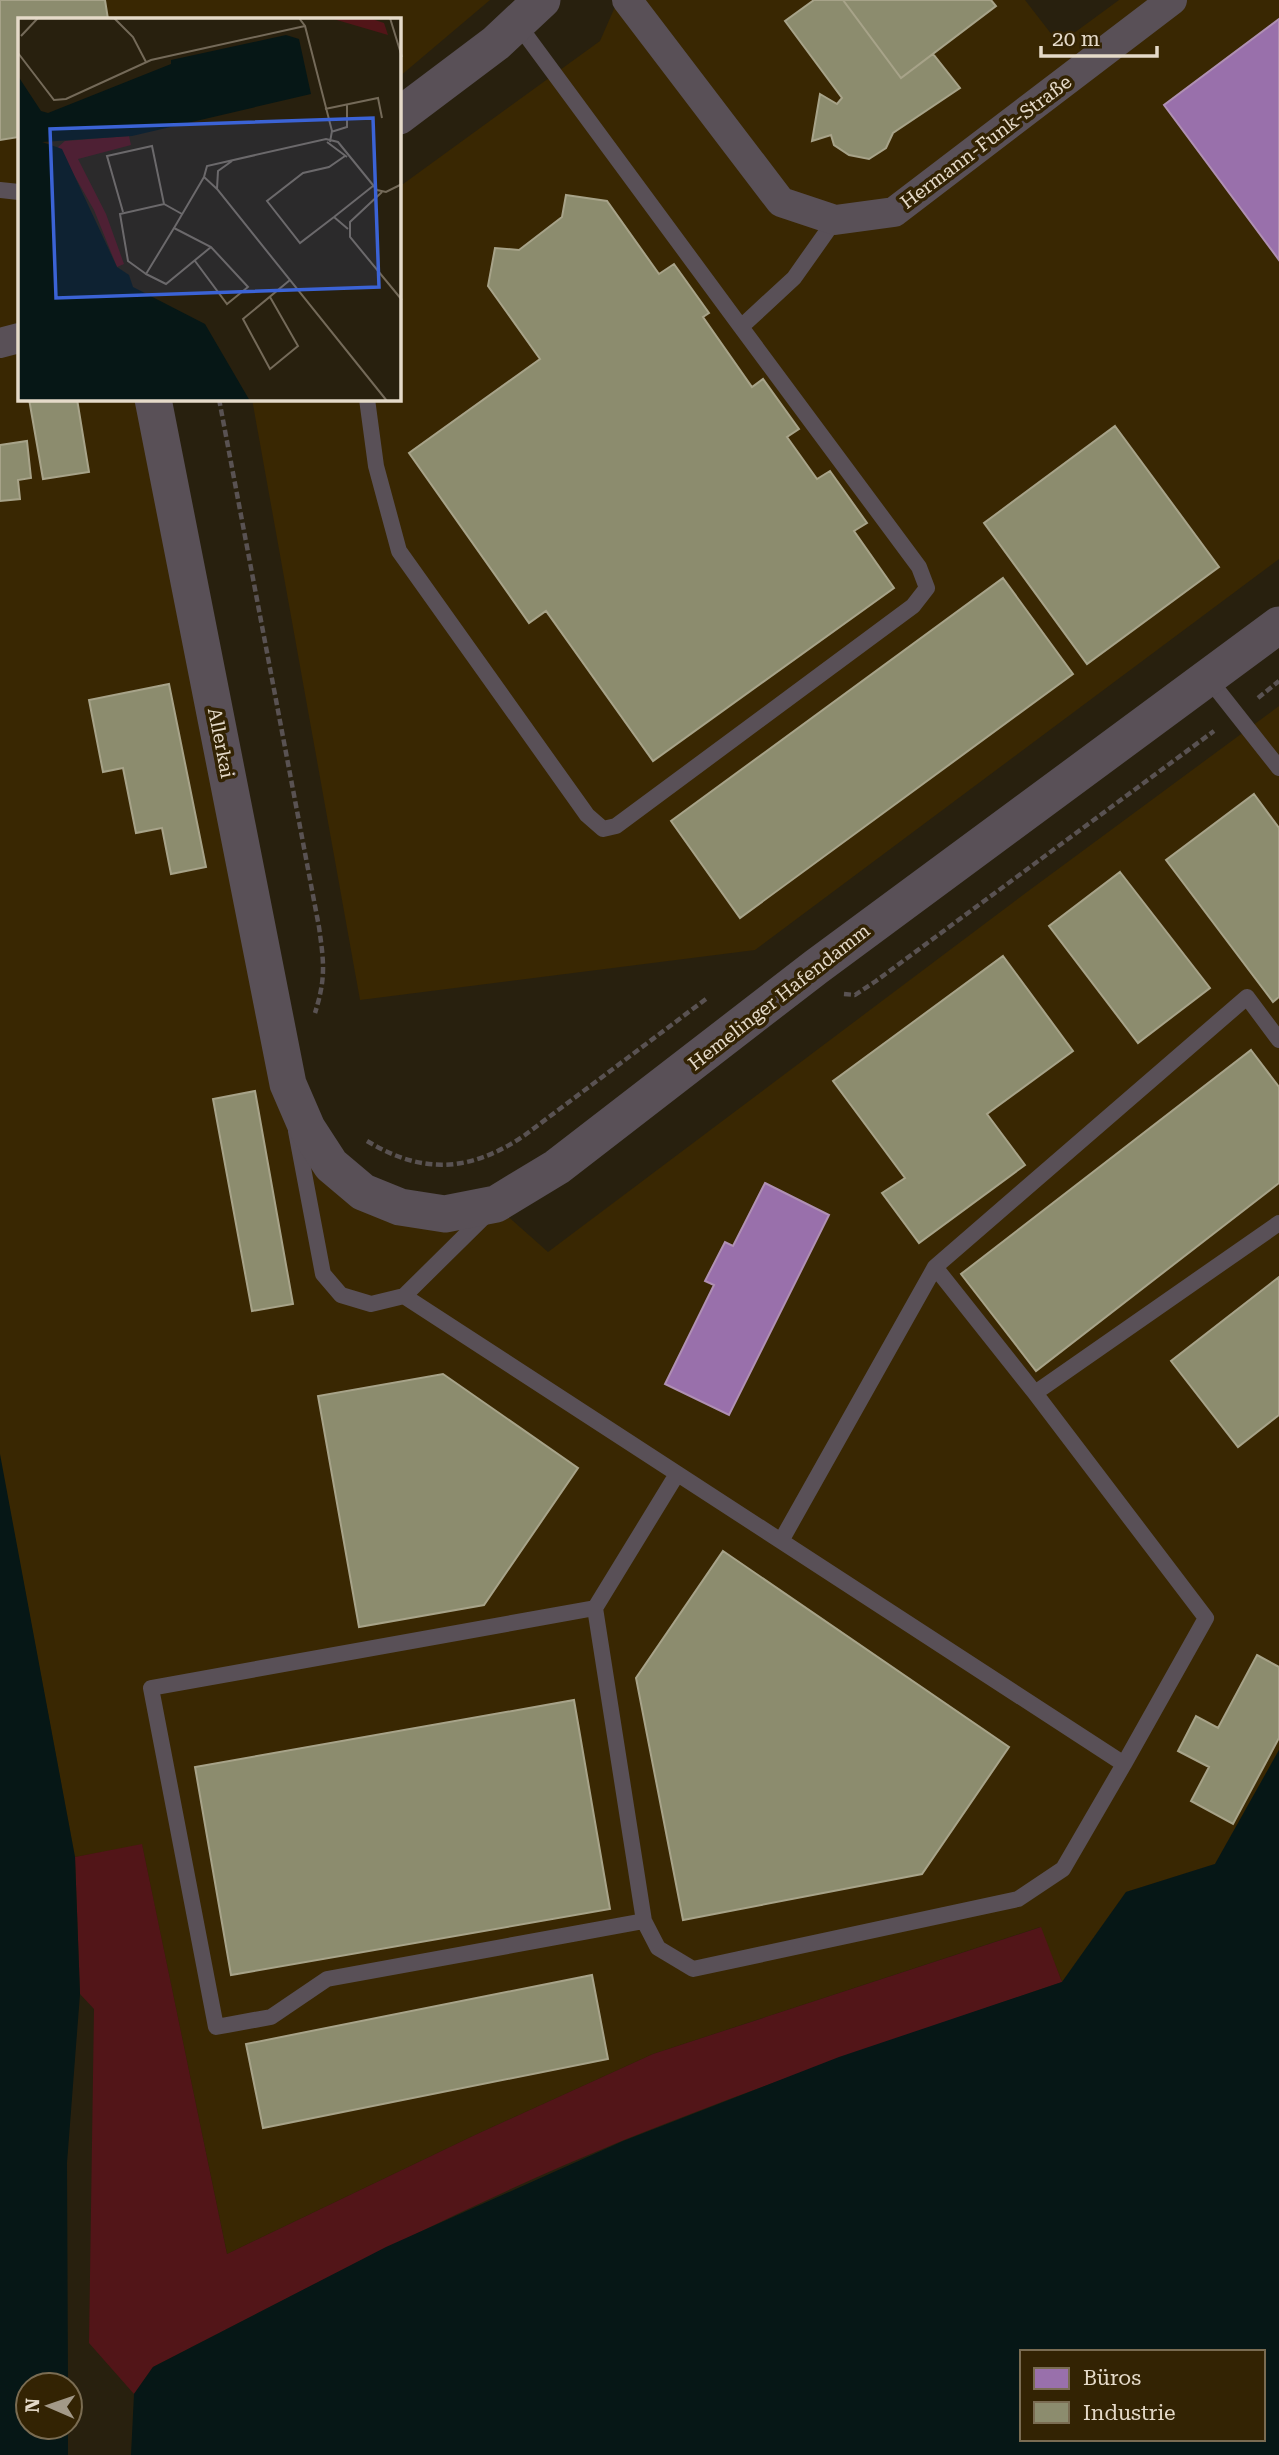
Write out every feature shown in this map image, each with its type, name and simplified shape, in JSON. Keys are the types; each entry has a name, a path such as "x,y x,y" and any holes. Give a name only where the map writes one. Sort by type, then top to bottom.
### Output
{"street":[{"name":"Hermann-Funk-Straße","path":"627,0 781,202 835,220 894,212 1172,0"},
{"path":"401,114 496,43 529,12"},
{"path":"0,343 18,338"},
{"name":"Allerkai","path":"154,401 288,1084"},
{"name":"Hemelinger Hafendamm","path":"288,1084 307,1128 331,1164 363,1192 400,1208 445,1214 496,1204 557,1167 816,967 1279,625"}],"lane":[{"path":"367,401 376,466 399,551 565,786 587,815 603,829 616,826 913,606 927,588 919,567 741,327 529,12"},
{"path":"0,190 18,192"},
{"path":"741,327 794,278 835,220"},
{"path":"1208,678 1279,768"},
{"path":"781,1541 935,1268 1247,997 1279,1040"},
{"path":"288,1084 323,1274 341,1295 371,1304 404,1296 496,1204"},
{"path":"1035,1393 1279,1223"},
{"path":"677,1474 595,1608 644,1921 658,1948 693,1969 1018,1899 1063,1869 1206,1618 1035,1393 935,1268"},
{"path":"404,1296 1124,1764"},
{"path":"595,1608 151,1688 216,2027 271,2017 327,1979 644,1921"}],"path":[{"path":"219,401 323,955 323,989 312,1020"},
{"path":"816,967 840,993 856,995 1279,681"},
{"path":"363,1140 405,1160 426,1164 465,1164 485,1158 525,1135 714,993"}],"shaded area":[{"path":"0,0 490,0 401,75 401,18 18,18 18,401 171,401 284,1086 335,1181 504,1213 548,1252 1279,706 1279,1750 1215,1864 1126,1892 1062,1982 1040,1927 653,2054 475,2135 227,2254 142,1845 75,1857 0,1458"},
{"path":"618,0 1025,0 1059,44 1119,0 1279,0 1279,559 755,950 360,1000 252,401 401,401 401,186 600,41"},
{"path":"0,1454 75,1857 80,1994 67,2163 68,2371 14,2371 14,2441 68,2441 68,2455 0,2455"},
{"path":"1279,1750 1279,2455 131,2455 134,2394 153,2367 386,2247 623,2141 839,2057 1062,1982 1126,1892 1215,1864"},
{"path":"142,1844 227,2254 475,2135 653,2054 1041,1927 1062,1982 787,2078 564,2165 386,2248 153,2367 134,2394 89,2343 94,2009 80,1994 75,1857"}],"building: Büros":[{"path":"1279,19 1279,260 1164,105"},
{"path":"765,1183 829,1215 729,1415 665,1384 714,1285 705,1281 725,1242 733,1246"}],"building: Industrie":[{"path":"0,0 105,0 108,18 18,18 18,137 0,140"},
{"path":"814,0 843,0 901,78 933,54 960,88 893,133 886,148 869,159 849,155 834,145 831,135 812,141 820,94 837,104 842,98 785,21"},
{"path":"843,0 991,0 996,6 901,78"},
{"path":"566,195 607,201 659,274 674,264 709,313 703,317 752,387 763,379 799,429 787,437 817,479 830,471 867,523 854,531 894,588 653,761 546,611 529,623 409,453 540,359 488,286 495,248 519,250 562,217"},
{"path":"29,401 77,401 89,472 43,479"},
{"path":"1115,426 1219,567 1087,664 984,523"},
{"path":"27,441 31,478 18,480 20,499 0,501 0,445"},
{"path":"1003,578 1073,674 740,918 671,821"},
{"path":"169,684 206,867 171,874 162,828 136,833 123,768 103,772 89,700"},
{"path":"1254,794 1279,828 1279,997 1273,1002 1166,860"},
{"path":"1120,872 1210,988 1138,1043 1049,926"},
{"path":"1003,956 1073,1051 987,1114 1025,1165 919,1243 882,1193 905,1178 833,1081"},
{"path":"1251,1050 1279,1087 1279,1183 1036,1371 961,1274"},
{"path":"255,1091 293,1304 252,1311 213,1099"},
{"path":"1279,1277 1279,1415 1238,1447 1171,1361"},
{"path":"443,1374 578,1468 484,1605 359,1627 318,1396"},
{"path":"723,1551 1009,1747 922,1874 683,1920 636,1678"},
{"path":"1257,1655 1279,1667 1279,1738 1233,1824 1191,1801 1209,1767 1178,1751 1196,1716 1218,1728"},
{"path":"574,1700 610,1909 231,1975 195,1767"},
{"path":"592,1975 608,2059 263,2128 246,2044"}]}
